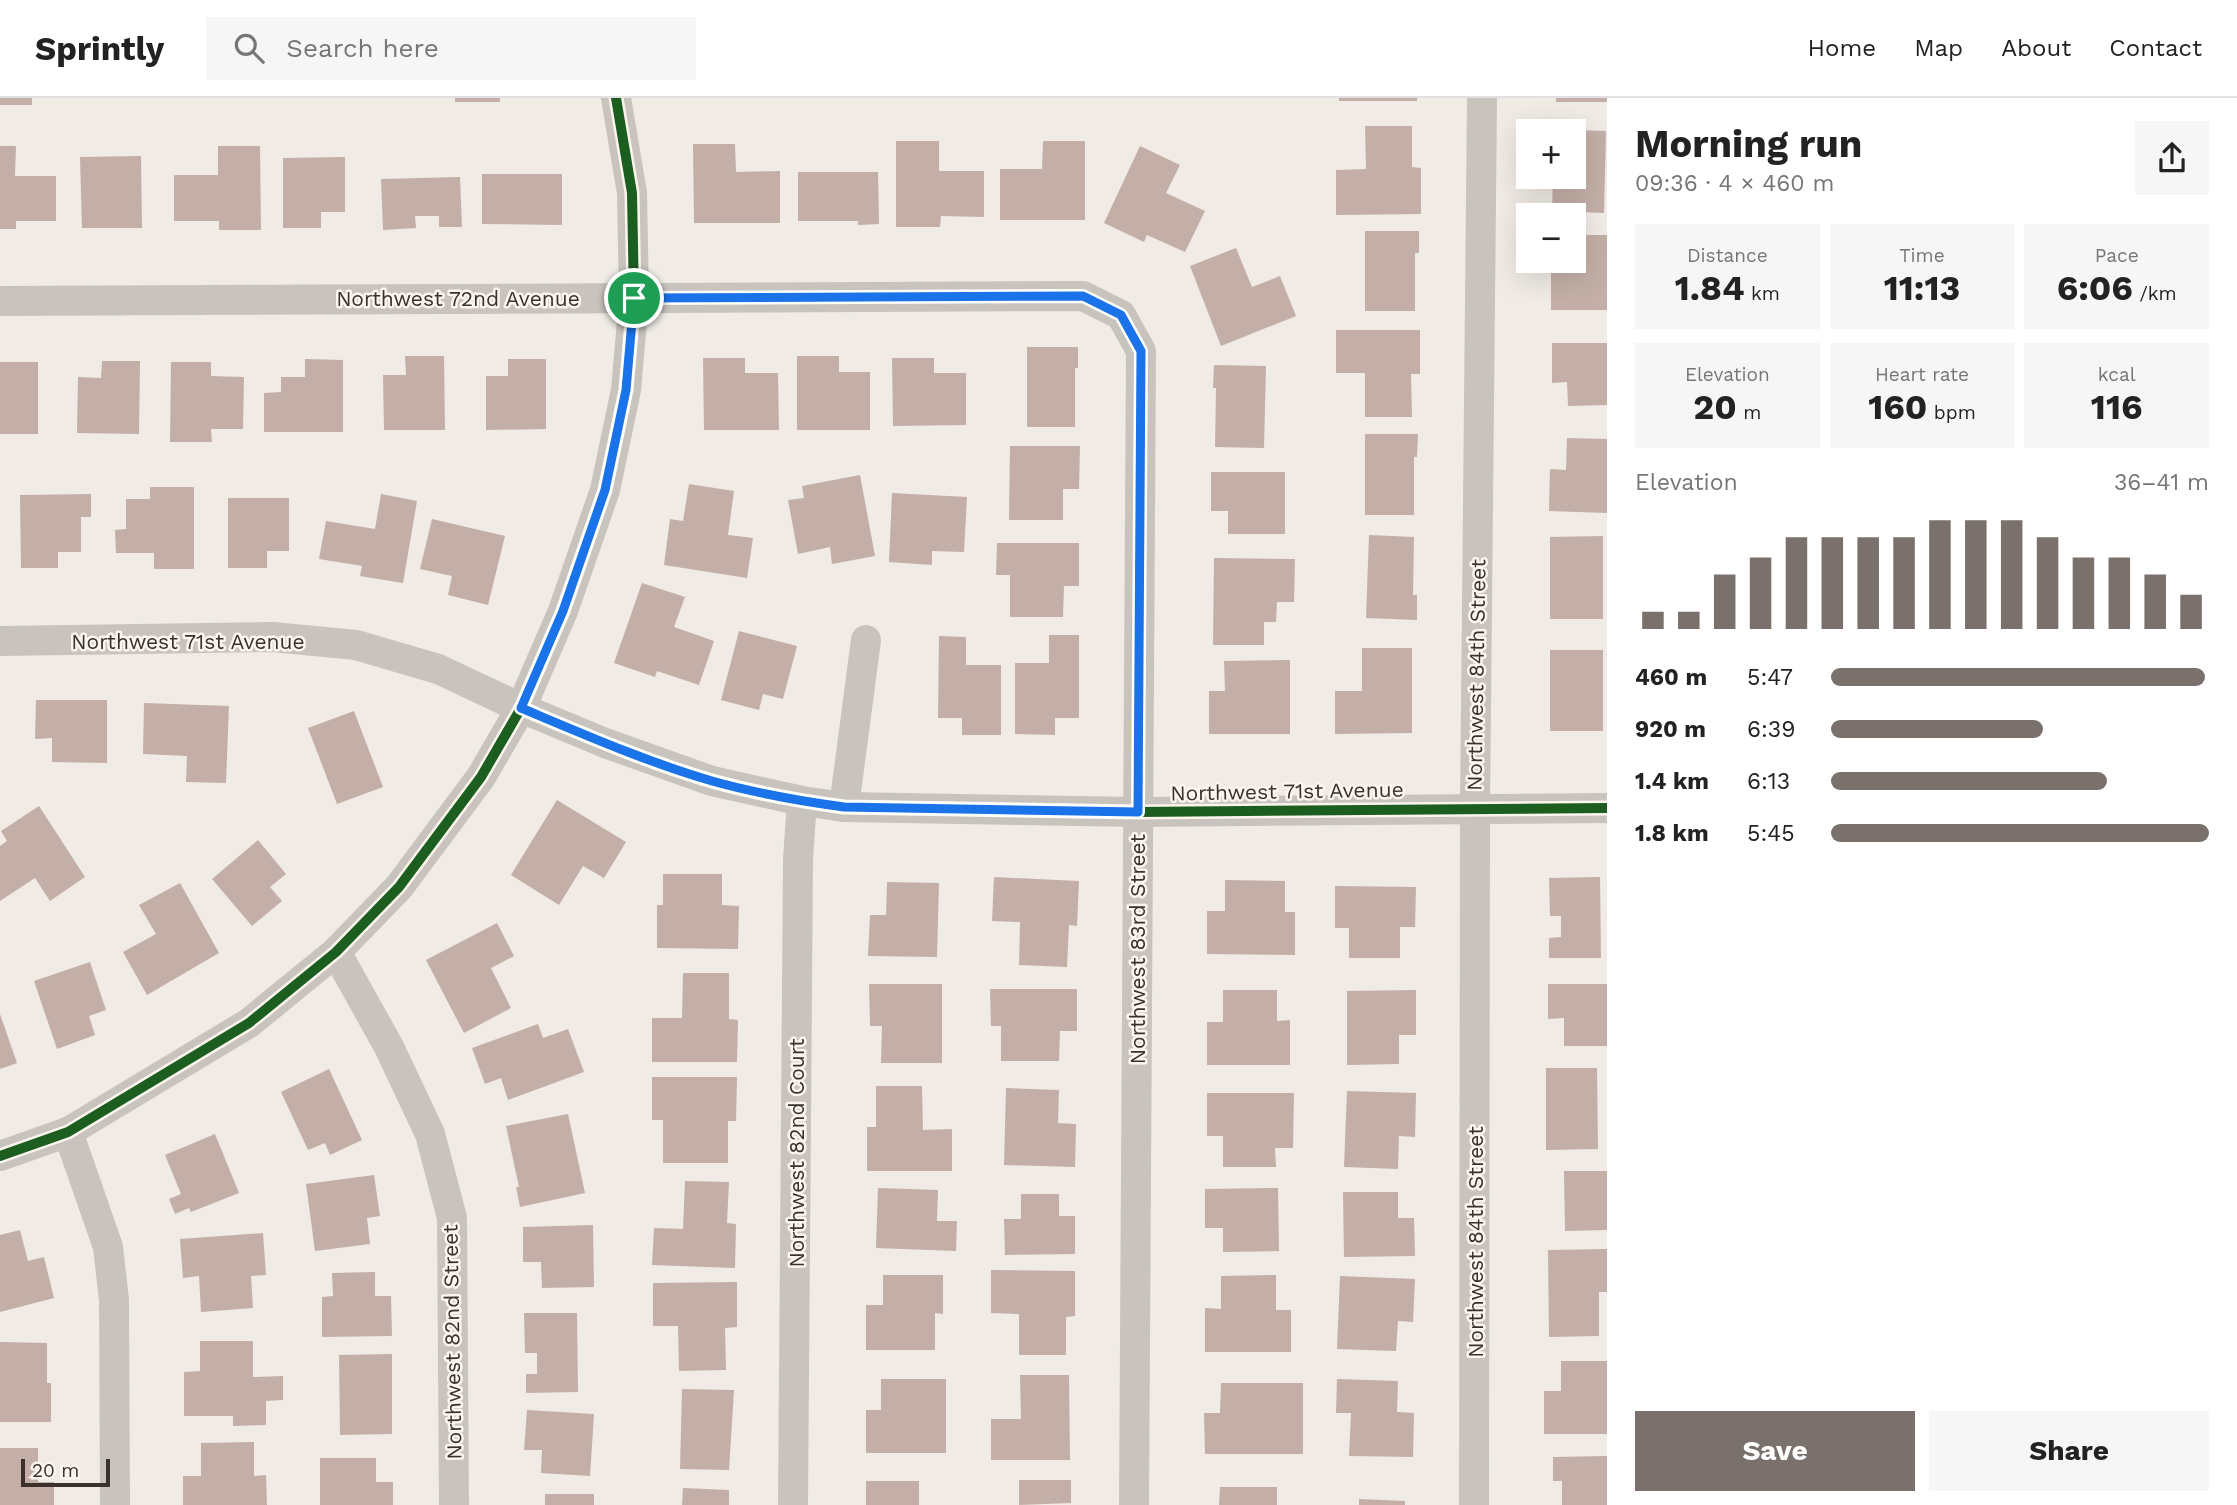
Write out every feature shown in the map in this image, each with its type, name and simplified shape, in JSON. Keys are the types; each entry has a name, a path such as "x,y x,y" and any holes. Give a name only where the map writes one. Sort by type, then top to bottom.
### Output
{"street":[{"path":"0,1156 68,1132 249,1024 336,952 399,887 481,777 521,708 563,611 605,490 626,390 634,298 632,192 616,98"},
{"name":"Northwest 84th Street","path":"1474,1505 1475,808 1482,98"},
{"name":"Northwest 72nd Avenue","path":"0,301 1083,296 1121,315"},
{"name":"Northwest 83rd Street","path":"1121,315 1141,351 1134,1505"},
{"name":"Northwest 71st Avenue","path":"0,640 273,637 356,645 438,669 605,743 712,781 802,801 844,807 1138,812 1607,808"},
{"path":"844,807 866,640"},
{"name":"Northwest 82nd Court","path":"793,1505 798,859 802,801"},
{"name":"Northwest 82nd Street","path":"336,952 389,1047 430,1134 452,1218 454,1505"},
{"path":"68,1132 108,1247 114,1300 115,1505"}],"building":[{"path":"0,98 32,98 32,105 0,105"},
{"path":"455,98 500,98 500,102 455,102"},
{"path":"1339,98 1417,98 1417,101 1339,101"},
{"path":"1556,98 1607,98 1607,102 1556,102"},
{"path":"1365,126 1412,126 1412,167 1421,168 1421,214 1336,215 1336,170 1366,169"},
{"path":"1586,130 1606,131 1604,213 1586,212 1586,203 1552,203 1553,189 1586,189"},
{"path":"896,141 939,141 939,171 984,171 984,217 941,216 940,227 896,227"},
{"path":"1043,141 1085,141 1085,220 1000,220 1000,169 1042,169"},
{"path":"693,144 735,144 736,172 780,171 780,223 694,223"},
{"path":"0,146 16,146 15,176 56,176 56,221 16,221 16,229 0,229"},
{"path":"218,146 260,146 261,230 219,230 219,221 174,221 174,175 218,175"},
{"path":"1140,146 1180,165 1166,193 1205,211 1185,252 1147,235 1144,242 1104,223"},
{"path":"141,156 142,228 82,228 80,157"},
{"path":"345,157 345,212 321,212 321,228 283,228 283,158"},
{"path":"798,172 878,172 879,224 858,225 858,221 798,221"},
{"path":"482,174 562,174 562,225 482,224"},
{"path":"460,177 462,227 439,227 439,216 415,216 416,228 383,230 381,179"},
{"path":"1365,231 1419,231 1419,253 1415,253 1415,311 1365,311"},
{"path":"1586,235 1607,235 1607,310 1551,310 1551,273 1586,273"},
{"path":"1236,248 1252,287 1280,276 1296,316 1221,346 1190,266"},
{"path":"1336,330 1420,330 1420,374 1411,374 1412,417 1365,417 1365,373 1336,373"},
{"path":"1552,343 1607,343 1607,405 1568,406 1567,382 1552,383"},
{"path":"1027,347 1078,347 1078,368 1075,368 1075,427 1027,427"},
{"path":"405,356 444,356 445,430 384,430 383,375 406,375"},
{"path":"797,356 839,356 839,372 870,372 870,430 797,430"},
{"path":"703,358 745,358 745,373 778,373 779,430 704,430"},
{"path":"892,358 934,358 934,373 966,373 966,425 893,426"},
{"path":"305,359 343,360 343,432 264,432 264,393 281,392 281,377 305,377"},
{"path":"508,359 546,359 546,429 486,430 486,376 508,376"},
{"path":"102,361 140,361 139,434 77,433 78,377 101,378"},
{"path":"0,362 38,362 38,434 0,434"},
{"path":"171,362 211,362 211,376 244,377 243,429 211,429 212,442 170,442"},
{"path":"1214,365 1266,366 1264,448 1215,447"},
{"path":"1365,434 1418,434 1417,457 1414,457 1414,515 1365,515"},
{"path":"1567,438 1607,439 1607,513 1549,511 1550,469 1566,470"},
{"path":"1010,446 1080,446 1079,489 1063,489 1063,520 1009,520"},
{"path":"1211,472 1285,472 1285,534 1228,534 1228,511 1211,511"},
{"path":"860,475 875,556 832,564 830,547 798,554 788,500 804,498 802,486"},
{"path":"689,484 734,491 728,535 753,538 747,578 664,565 670,519 683,521"},
{"path":"150,487 194,487 194,569 154,569 154,553 116,553 115,530 126,529 126,499 150,499"},
{"path":"892,493 967,497 964,552 932,551 932,565 889,562"},
{"path":"91,494 91,517 81,517 81,552 58,552 58,568 21,568 20,495"},
{"path":"381,494 417,501 403,583 360,576 362,566 319,559 326,521 375,529"},
{"path":"228,498 289,498 289,551 267,551 267,568 228,568"},
{"path":"432,519 505,536 488,605 448,595 452,576 420,569"},
{"path":"1369,535 1414,537 1413,595 1417,595 1417,620 1366,618"},
{"path":"1603,536 1603,619 1550,619 1550,537"},
{"path":"997,543 1079,543 1079,586 1064,586 1063,617 1010,617 1010,575 996,575"},
{"path":"1214,558 1295,559 1294,602 1277,602 1276,622 1264,622 1264,645 1213,645"},
{"path":"642,583 685,597 674,627 714,641 699,685 657,671 655,677 614,663"},
{"path":"739,631 797,646 783,699 763,694 759,710 721,700"},
{"path":"1049,635 1079,635 1079,718 1055,718 1055,735 1015,734 1015,663 1049,663"},
{"path":"939,636 966,637 966,665 1001,665 1001,735 962,735 962,718 938,718"},
{"path":"1362,648 1412,648 1412,733 1335,734 1335,691 1362,691"},
{"path":"1550,650 1603,650 1603,731 1550,731"},
{"path":"1290,660 1290,734 1209,734 1209,691 1225,691 1224,661"},
{"path":"36,700 107,700 107,763 52,762 52,738 35,739"},
{"path":"144,703 229,706 226,783 186,782 187,756 143,754"},
{"path":"354,711 383,787 337,804 308,728"},
{"path":"557,800 626,842 604,878 583,866 559,905 511,875"},
{"path":"39,806 85,877 50,901 35,878 0,901 0,846 7,841 1,831"},
{"path":"258,840 286,874 270,887 282,901 252,926 212,879"},
{"path":"663,874 722,874 722,905 739,906 738,949 657,948 657,905 663,905"},
{"path":"994,877 1079,881 1077,926 1069,925 1067,967 1019,965 1020,922 992,921"},
{"path":"1600,877 1601,958 1549,958 1549,938 1561,937 1561,916 1550,916 1549,878"},
{"path":"1225,880 1285,881 1285,912 1295,912 1295,955 1207,954 1207,911 1225,911"},
{"path":"887,882 939,883 937,957 868,956 870,915 886,915"},
{"path":"180,883 219,953 147,995 123,952 156,934 139,905"},
{"path":"1335,886 1416,887 1415,927 1400,927 1400,958 1349,958 1349,928 1335,928"},
{"path":"497,923 514,956 491,968 511,1008 464,1033 426,960"},
{"path":"90,962 106,1010 89,1016 95,1035 57,1049 34,981"},
{"path":"683,973 729,973 729,1019 738,1020 737,1062 652,1062 652,1018 682,1018"},
{"path":"869,984 942,984 942,1063 881,1063 882,1026 870,1026"},
{"path":"1548,984 1607,984 1607,1046 1564,1046 1564,1018 1548,1019"},
{"path":"990,989 1077,989 1077,1031 1060,1031 1059,1061 1001,1061 1001,1026 991,1026"},
{"path":"1223,990 1277,990 1277,1021 1290,1020 1290,1065 1207,1065 1207,1022 1223,1022"},
{"path":"1416,990 1416,1035 1399,1035 1399,1064 1347,1065 1347,991"},
{"path":"0,1014 17,1063 0,1069"},
{"path":"538,1024 543,1038 568,1029 584,1072 508,1100 501,1078 485,1084 472,1048"},
{"path":"1546,1068 1597,1068 1598,1149 1546,1150"},
{"path":"329,1069 362,1140 330,1155 325,1143 308,1150 281,1092"},
{"path":"652,1077 737,1077 736,1121 728,1121 728,1163 663,1163 663,1120 652,1120"},
{"path":"876,1086 922,1086 923,1130 952,1129 952,1171 867,1171 867,1127 876,1127"},
{"path":"1006,1088 1059,1090 1058,1123 1076,1124 1075,1167 1004,1165"},
{"path":"1347,1091 1416,1093 1415,1137 1399,1136 1398,1169 1344,1167"},
{"path":"1207,1093 1294,1093 1293,1148 1275,1148 1276,1167 1223,1167 1223,1136 1207,1136"},
{"path":"568,1114 585,1193 520,1207 516,1187 519,1187 506,1126"},
{"path":"215,1134 239,1193 191,1212 189,1208 175,1214 169,1199 181,1194 165,1155"},
{"path":"1564,1171 1607,1171 1607,1230 1565,1231"},
{"path":"374,1175 380,1216 367,1218 370,1244 315,1251 306,1184"},
{"path":"685,1181 729,1182 727,1223 736,1224 735,1268 652,1265 654,1228 683,1229"},
{"path":"878,1188 938,1190 937,1221 957,1221 956,1251 876,1248"},
{"path":"1278,1188 1279,1251 1223,1252 1223,1228 1205,1228 1205,1189"},
{"path":"1343,1192 1398,1192 1398,1218 1414,1218 1415,1256 1344,1257"},
{"path":"1021,1194 1059,1194 1059,1216 1075,1216 1075,1254 1005,1255 1004,1219 1021,1219"},
{"path":"593,1225 594,1287 542,1288 541,1262 523,1262 523,1227"},
{"path":"20,1230 28,1261 44,1257 54,1298 0,1312 0,1235"},
{"path":"263,1233 266,1275 251,1276 253,1308 201,1312 199,1276 183,1278 180,1239"},
{"path":"1607,1249 1607,1292 1599,1292 1599,1336 1549,1337 1548,1250"},
{"path":"991,1270 1075,1271 1075,1316 1066,1317 1066,1355 1019,1355 1019,1314 991,1313"},
{"path":"375,1272 375,1296 391,1296 392,1336 322,1337 322,1297 333,1296 332,1273"},
{"path":"883,1275 943,1275 943,1314 935,1313 935,1350 866,1350 866,1305 883,1305"},
{"path":"1276,1275 1276,1310 1291,1310 1291,1352 1205,1352 1205,1308 1221,1309 1221,1276"},
{"path":"1340,1276 1415,1279 1413,1322 1398,1321 1396,1351 1337,1349"},
{"path":"737,1282 737,1327 725,1328 726,1370 679,1371 678,1326 653,1326 653,1283"},
{"path":"524,1313 577,1313 578,1392 526,1393 526,1374 537,1374 537,1353 525,1353"},
{"path":"200,1341 253,1341 253,1377 283,1376 283,1400 266,1401 266,1425 233,1426 233,1416 184,1416 184,1372 200,1371"},
{"path":"0,1342 47,1343 51,1422 0,1422"},
{"path":"392,1354 392,1434 340,1435 339,1355"},
{"path":"1561,1361 1607,1361 1607,1434 1544,1434 1544,1391 1561,1391"},
{"path":"1020,1375 1069,1375 1070,1460 991,1460 991,1419 1021,1419"},
{"path":"881,1379 946,1379 946,1453 866,1453 866,1410 881,1410"},
{"path":"1337,1379 1398,1381 1397,1412 1414,1413 1413,1457 1349,1456 1351,1413 1336,1413"},
{"path":"1221,1383 1303,1383 1303,1454 1205,1454 1204,1413 1220,1413"},
{"path":"682,1389 734,1390 729,1470 680,1469"},
{"path":"527,1410 594,1414 590,1476 541,1473 542,1450 524,1450"},
{"path":"254,1442 254,1476 266,1475 267,1505 183,1505 183,1476 201,1476 201,1443"},
{"path":"0,1448 38,1448 38,1482 54,1482 54,1505 0,1505"},
{"path":"1607,1456 1607,1505 1562,1505 1562,1481 1553,1481 1553,1457"},
{"path":"320,1458 376,1458 376,1482 393,1482 393,1505 320,1505"},
{"path":"1019,1480 1071,1480 1071,1503 1019,1505"},
{"path":"866,1481 919,1481 919,1505 866,1505"},
{"path":"1220,1487 1277,1487 1277,1505 1219,1505"},
{"path":"683,1488 729,1490 729,1505 682,1505"},
{"path":"545,1494 594,1494 594,1505 545,1505"},
{"path":"1359,1499 1405,1501 1405,1505 1359,1505"}],"cycle path":[{"path":"0,1156 68,1132 249,1023 336,952 399,887 481,777 521,708 563,611 605,490 626,390 634,298 632,193 616,98"},
{"path":"521,708 639,756 712,781 844,807 1138,812 1607,808"}],"route":[{"path":"1083,296 1121,315 1141,351 1138,812 844,807 802,801 712,781 605,743 521,708 563,611 605,490 626,390 634,298 1083,296"}]}
